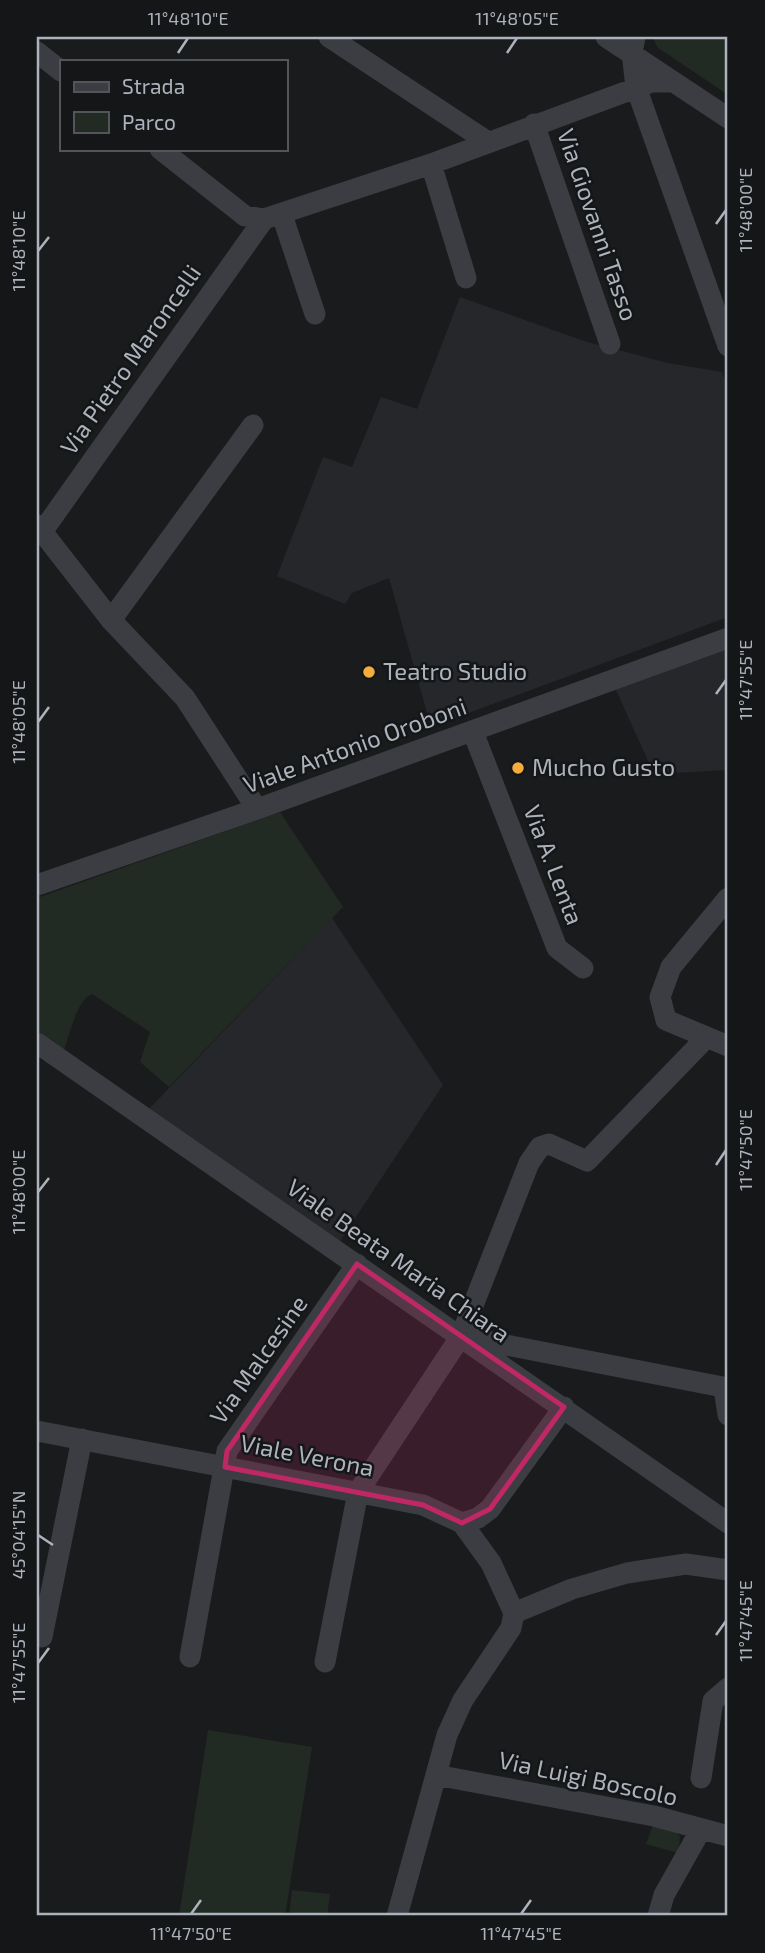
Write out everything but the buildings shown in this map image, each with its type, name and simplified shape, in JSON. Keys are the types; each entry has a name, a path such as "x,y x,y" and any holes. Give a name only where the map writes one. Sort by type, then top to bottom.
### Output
{"street":[{"path":"329,37 488,142"},
{"path":"606,37 633,45 678,87 728,118"},
{"path":"633,45 636,87 728,346"},
{"path":"37,52 60,70"},
{"name":"Via Giovanni Tasso","path":"273,217 431,164 636,87 652,82 678,87"},
{"path":"644,107 678,87"},
{"name":"Via Giovanni Tasso","path":"534,124 610,344"},
{"path":"161,150 245,216 273,217 314,314"},
{"path":"431,164 466,278"},
{"name":"Via Pietro Maroncelli","path":"257,809 186,698 111,620 39,528 273,217"},
{"path":"111,620 253,425"},
{"name":"Viale Antonio Oroboni","path":"37,885 257,809 728,638"},
{"name":"Via A. Lenta","path":"472,732 557,948 583,968"},
{"path":"728,898 671,967 660,997 666,1020 728,1046"},
{"path":"325,1662 358,1492 461,1336 529,1163 540,1147 549,1144 587,1161 706,1038"},
{"name":"Viale Beata Maria Chiara","path":"37,1043 564,1407 728,1524"},
{"name":"Via Malcesine","path":"190,1657 227,1451 357,1264"},
{"path":"461,1336 726,1389 728,1415"},
{"path":"462,1523 478,1518 490,1509 564,1407"},
{"name":"Viale Verona","path":"37,1431 423,1505 462,1523 491,1563 514,1613"},
{"path":"42,1637 82,1439"},
{"path":"397,1916 447,1735 463,1700 511,1628 514,1613 572,1589 626,1573 686,1564 728,1570"},
{"path":"701,1778 713,1701 728,1688"},
{"name":"Via Luigi Boscolo","path":"436,1775 654,1816 700,1831 728,1836"},
{"path":"658,1916 664,1895 700,1831"}],"highlighted area":[{"path":"357,1264 564,1407 490,1509 462,1523 423,1505 225,1467 227,1451"}],"shaded area":[{"path":"460,297 587,342 668,363 722,372 728,388 728,617 431,727 389,578 352,593 345,604 277,576 323,457 352,467 381,397 417,409"},
{"path":"728,642 728,770 654,774 610,677"},
{"path":"332,918 443,1085 340,1241 149,1109"}],"green space":[{"path":"653,37 728,37 728,95 657,47"},
{"path":"280,812 343,907 169,1087 140,1062 150,1032 92,994 78,1011 64,1050 37,1031 37,898"},
{"path":"208,1730 312,1747 285,1916 179,1916"},
{"path":"653,1825 675,1830 680,1837 678,1853 646,1844"},
{"path":"292,1890 330,1894 327,1916 289,1916"}],"place":[{"name":"Teatro Studio","path":"369,672"},
{"name":"Mucho Gusto","path":"518,768"}]}
